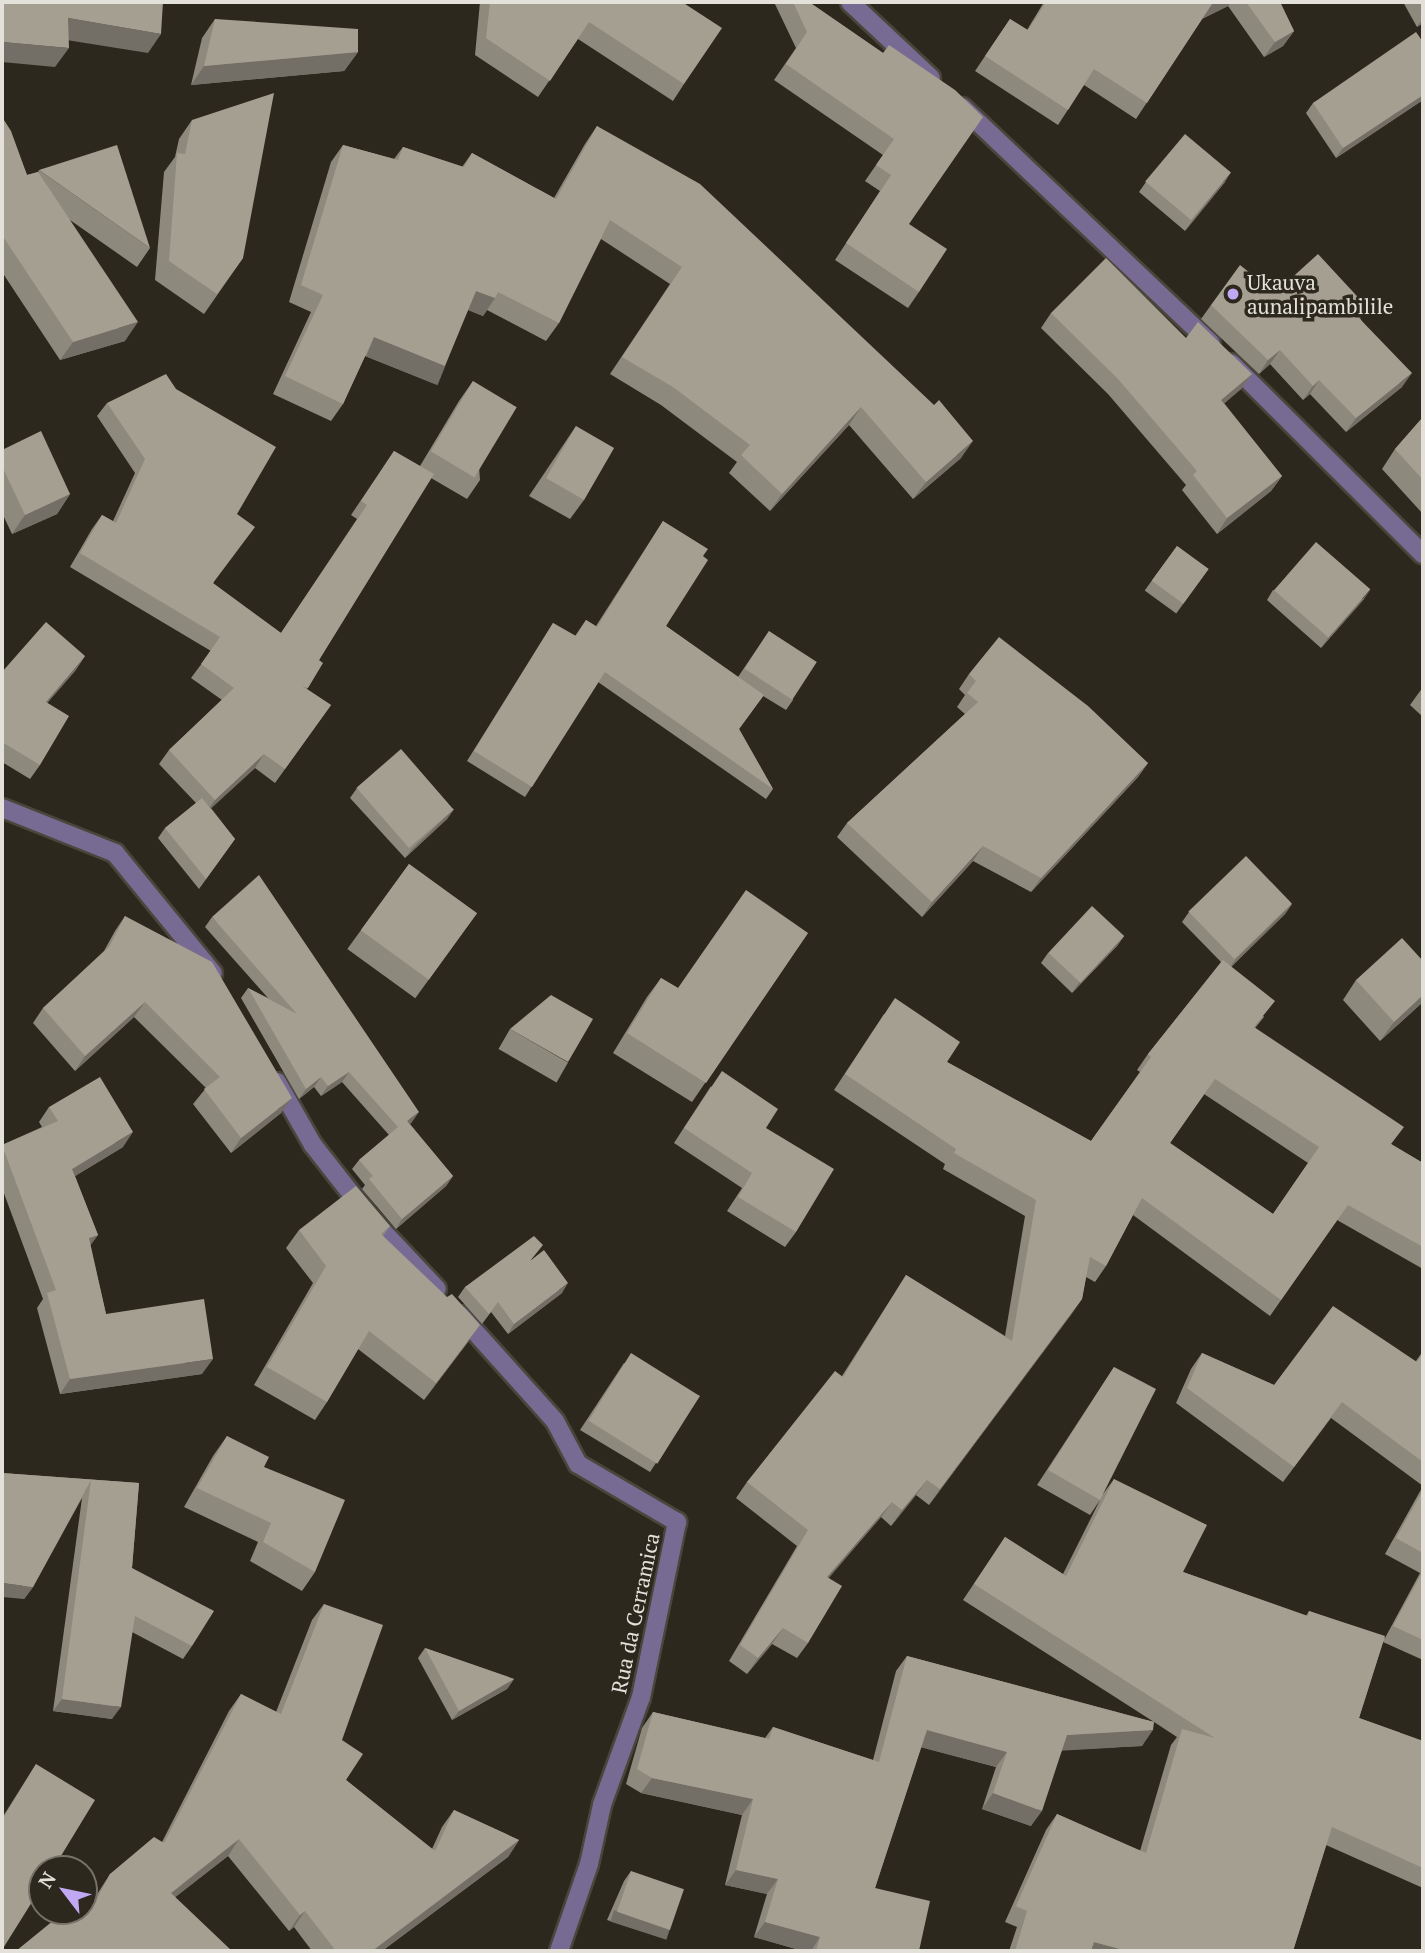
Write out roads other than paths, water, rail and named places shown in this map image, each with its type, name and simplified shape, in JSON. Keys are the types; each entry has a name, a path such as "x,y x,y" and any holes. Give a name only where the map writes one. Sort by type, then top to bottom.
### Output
{"street":[{"path":"849,2 1257,387 1423,554"},
{"path":"2,808 115,853 223,989"},
{"name":"Rua da Cerramica","path":"265,1061 313,1145 371,1219 555,1421 578,1464 677,1522 641,1697 602,1805 589,1864 559,1951"}],"place":[{"name":"Ukauva aunalipambilile","path":"1233,294"}]}
